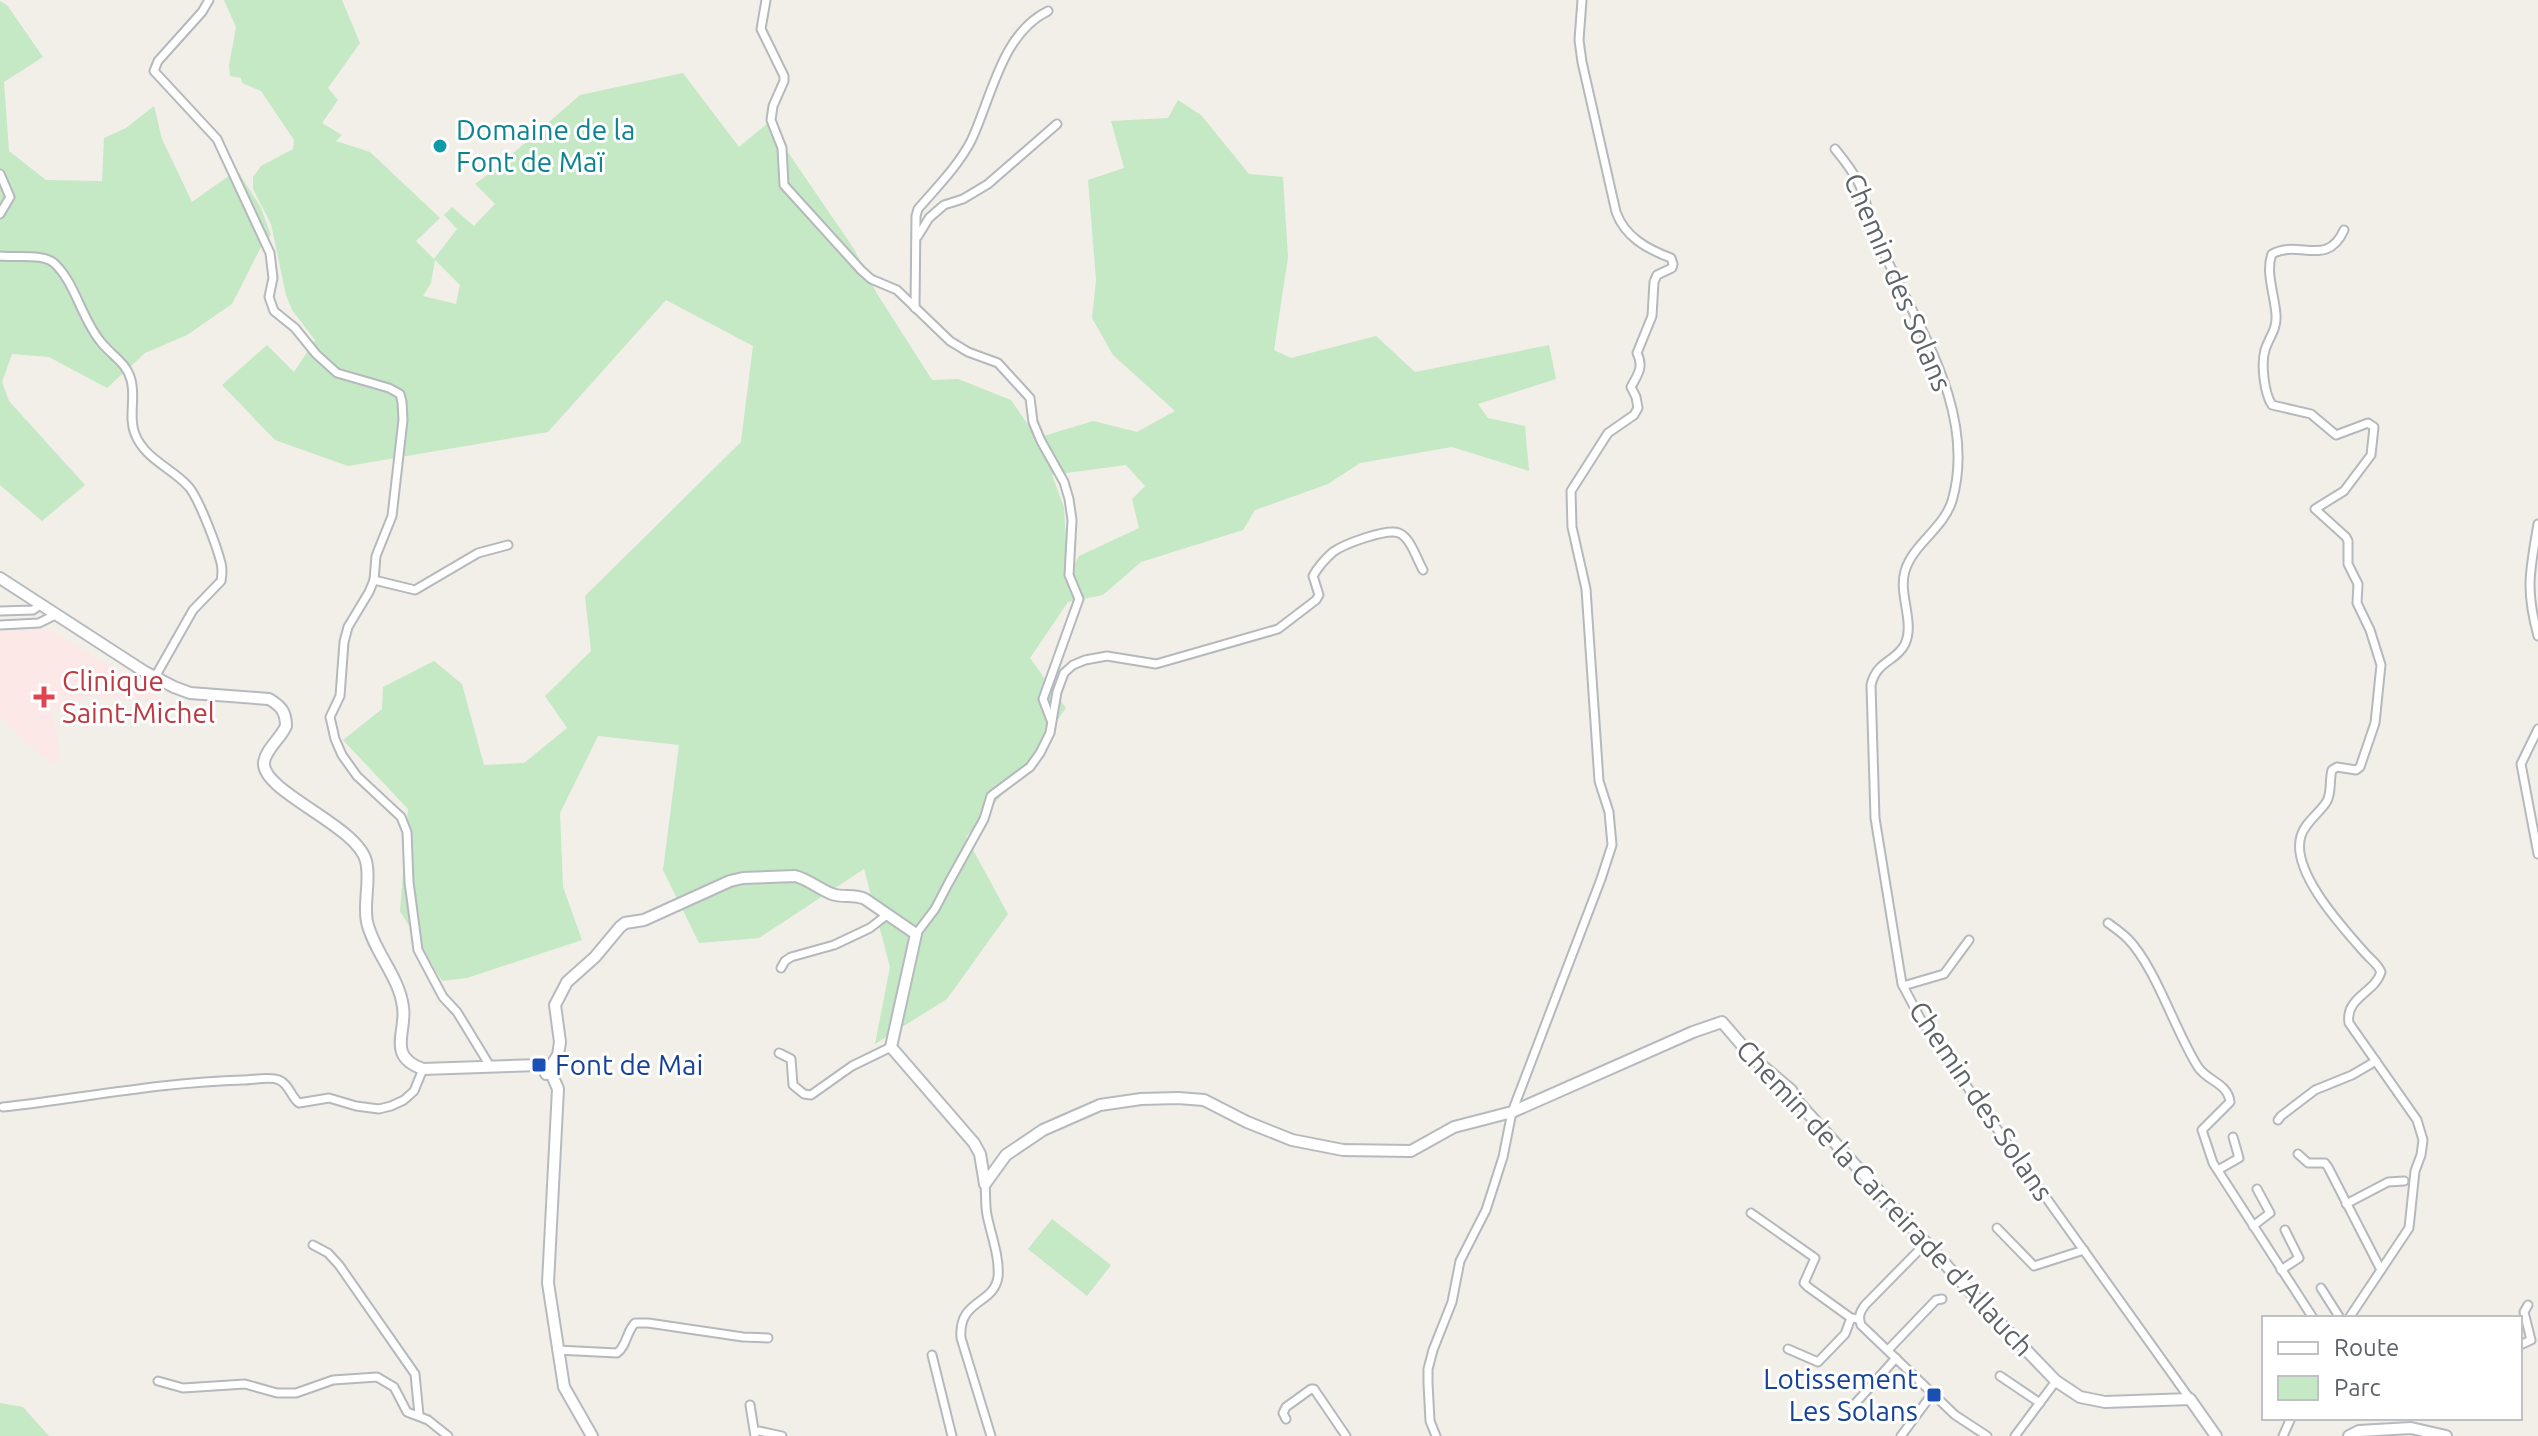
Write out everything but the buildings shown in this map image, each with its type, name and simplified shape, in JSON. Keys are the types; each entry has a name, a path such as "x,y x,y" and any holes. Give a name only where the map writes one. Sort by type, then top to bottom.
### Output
{"street":[{"path":"209,0 158,61 154,71 217,139 270,253 273,278 269,297 274,311 295,328 337,373 400,394 403,420 392,516 376,556 374,580 348,627 340,696 330,717 342,755 357,776 401,817 407,832 418,950 443,997 457,1012 490,1066"},
{"path":"766,0 761,29 784,76 771,120 782,148 784,185 821,230 871,279 897,290 950,341 968,352 998,363 1030,398 1033,422 1067,490 1072,520 1069,575 1079,599 1043,699 1051,720"},
{"path":"1436,1436 1430,1421 1428,1369 1433,1350 1452,1302 1460,1261 1486,1210 1503,1157 1512,1112 1612,845 1609,812 1599,781 1586,589 1572,527 1571,491 1608,433 1634,415 1638,408 1631,387 1641,369 1637,353 1652,316 1654,282 1657,275 1672,268 1673,264 1671,258 1653,251 1622,228 1616,212 1582,62 1579,40 1582,0"},
{"path":"915,308 918,209 970,143 1017,36 1032,18 1048,11"},
{"path":"917,238 929,218 944,205 963,199 988,184 1057,124"},
{"name":"Chemin des Solans","path":"1835,149 1861,187 1877,237 1941,374 1957,437 1951,502 1938,528 1913,556 1903,576 1905,644 1874,673 1871,685 1875,818 1903,986 1920,1018 1977,1101 2190,1399"},
{"path":"0,174 10,197 0,214"},
{"path":"2344,230 2326,250 2284,248 2272,254 2268,265 2276,323 2264,360 2267,396 2272,405 2311,414 2336,435 2368,423 2374,427 2371,455 2344,491 2315,509 2348,541 2348,564 2358,584 2357,603 2367,621 2381,665 2375,723 2363,762 2356,770 2341,767 2332,770 2328,799 2301,836 2299,856 2305,872 2343,926 2381,972 2378,980 2352,1004 2348,1013 2349,1023 2417,1120 2423,1140 2415,1171 2409,1228 2350,1316"},
{"path":"0,256 49,260 61,271 101,343 123,364 131,377 135,434 152,458 194,492 221,564 221,581 193,610 155,677"},
{"path":"2538,524 2528,581 2530,608 2538,636"},
{"path":"891,1047 916,934 935,909 984,819 991,796 1030,767 1040,753 1050,733 1064,673 1085,660 1107,656 1156,664 1278,629 1316,600 1319,595 1313,576 1318,567 1341,547 1369,538 1397,531 1406,537 1423,570"},
{"path":"374,580 415,590 478,553 508,545"},
{"path":"0,578 155,677 190,693 269,699 283,709 286,726 267,754 265,772 280,787 361,848 368,874 368,924 400,994 404,1010 401,1050 406,1059 423,1069 518,1066 548,1073"},
{"path":"17,612 28,597"},
{"path":"0,611 33,610 40,605"},
{"path":"0,625 39,623 55,615"},
{"path":"2538,729 2521,764 2538,854"},
{"path":"548,1073 555,1063 560,1042 555,1005 567,982 595,957 625,923 644,920 730,881 743,878 803,878 835,896 856,895 916,934"},
{"path":"781,968 791,957 834,945 870,928 888,914"},
{"path":"2108,923 2129,940 2148,970 2202,1074 2221,1085 2230,1096 2230,1102 2202,1130 2218,1170 2312,1316"},
{"path":"1903,986 1944,974 1969,940"},
{"name":"Chemin de la Carreirade d'Allauch","path":"985,1184 1006,1155 1043,1130 1100,1105 1178,1098 1204,1100 1292,1140 1343,1150 1411,1151 1454,1127 1512,1112 1722,1022 1753,1058 1791,1090 1796,1100 1926,1243 2056,1381 2080,1397 2105,1402 2190,1399"},
{"path":"779,1053 791,1059 793,1085 804,1094 811,1095 852,1066 891,1047"},
{"path":"891,1047 974,1143 980,1154 998,1278 984,1298 968,1310 960,1327 991,1436"},
{"path":"2278,1120 2315,1090 2376,1061"},
{"path":"3,1107 132,1090 278,1079 299,1103 329,1098 345,1104 379,1109 404,1100 414,1091 423,1069"},
{"path":"548,1073 556,1106 548,1283 564,1387 592,1436"},
{"path":"2218,1170 2239,1158 2233,1137"},
{"path":"2298,1154 2308,1163 2325,1163 2381,1270"},
{"path":"2346,1204 2388,1182 2404,1181"},
{"path":"2253,1226 2270,1213 2257,1189"},
{"path":"1751,1213 1815,1258 1804,1283 1855,1319 1955,1415 1987,1436"},
{"path":"1997,1228 2034,1266 2084,1250"},
{"path":"2281,1270 2299,1258 2285,1230"},
{"path":"1788,1349 1818,1362 1845,1334 1865,1305 1926,1243"},
{"path":"313,1245 328,1253 339,1265 415,1374 419,1415"},
{"path":"2321,1288 2339,1316"},
{"path":"1888,1350 1936,1300 1942,1299"},
{"path":"2522,1344 2531,1340 2524,1312 2528,1305"},
{"path":"557,1350 617,1353 629,1328 635,1323 768,1338"},
{"path":"932,1355 952,1436"},
{"path":"1853,1406 1896,1358"},
{"path":"2000,1376 2040,1403"},
{"path":"158,1381 183,1388 245,1384 277,1393 296,1393 333,1380 377,1377 394,1387 407,1412 419,1415 448,1436"},
{"path":"2015,1436 2056,1381"},
{"path":"1286,1419 1283,1413 1286,1407 1314,1389 1346,1436"},
{"path":"1901,1436 1932,1394"},
{"path":"2190,1399 2216,1436"},
{"path":"750,1405 757,1434 782,1436"},
{"path":"2349,1436 2359,1431 2413,1424 2446,1436"}],"shaded area":[{"name":"Clinique Saint-Michel","path":"50,630 158,696 159,701 100,698 95,695 51,709 61,760 53,763 31,747 0,716 0,631"}],"green space":[{"path":"224,0 342,0 360,43 328,88 338,100 322,123 342,135 336,141 370,152 440,218 416,241 434,259 457,229 444,215 452,207 474,226 495,204 475,184 580,95 683,73 739,147 768,123 854,249 876,292 932,380 958,379 1011,400 1037,438 1093,421 1137,432 1175,411 1113,355 1092,318 1096,280 1088,180 1124,168 1111,121 1168,118 1178,100 1201,115 1249,174 1283,177 1288,257 1274,350 1291,358 1376,336 1415,372 1549,345 1556,379 1478,404 1488,418 1525,426 1529,471 1452,447 1360,463 1328,484 1255,510 1243,530 1141,562 1103,595 1068,602 1030,658 1066,708 1017,777 966,837 1008,914 947,999 875,1044 890,967 864,869 759,938 699,943 663,870 679,745 598,736 560,813 563,887 582,940 467,978 442,981 400,911 408,809 343,740 382,709 383,687 434,661 462,684 484,765 524,763 567,728 545,696 591,651 585,596 741,442 753,346 666,300 548,432 348,466 275,440 222,385 267,345 294,372 315,340 292,310 271,224 253,189 253,177 261,166 293,149 294,140 261,91 242,83 241,78 230,76 236,27","holes":["435,260 460,285 456,304 423,296 431,283","1126,465 1145,486 1132,499 1139,528 1079,556 1068,577 1064,507 1052,475"]},
{"path":"0,1 7,5 43,57 4,82 9,151 46,180 102,181 104,138 126,128 154,106 162,139 192,202 237,170 260,206 271,235 263,243 232,304 187,335 145,353 107,388 49,357 12,354 2,382 9,401 85,485 42,521 0,485"},
{"path":"1052,1219 1111,1265 1087,1296 1028,1249"},
{"path":"0,1403 23,1407 49,1436 0,1436"}],"place":[{"name":"Domaine de la Font de Maï","path":"440,146"},
{"name":"Clinique Saint-Michel","path":"44,697"},
{"name":"Font de Mai","path":"539,1065"},
{"name":"Lotissement Les Solans","path":"1934,1395"}]}
